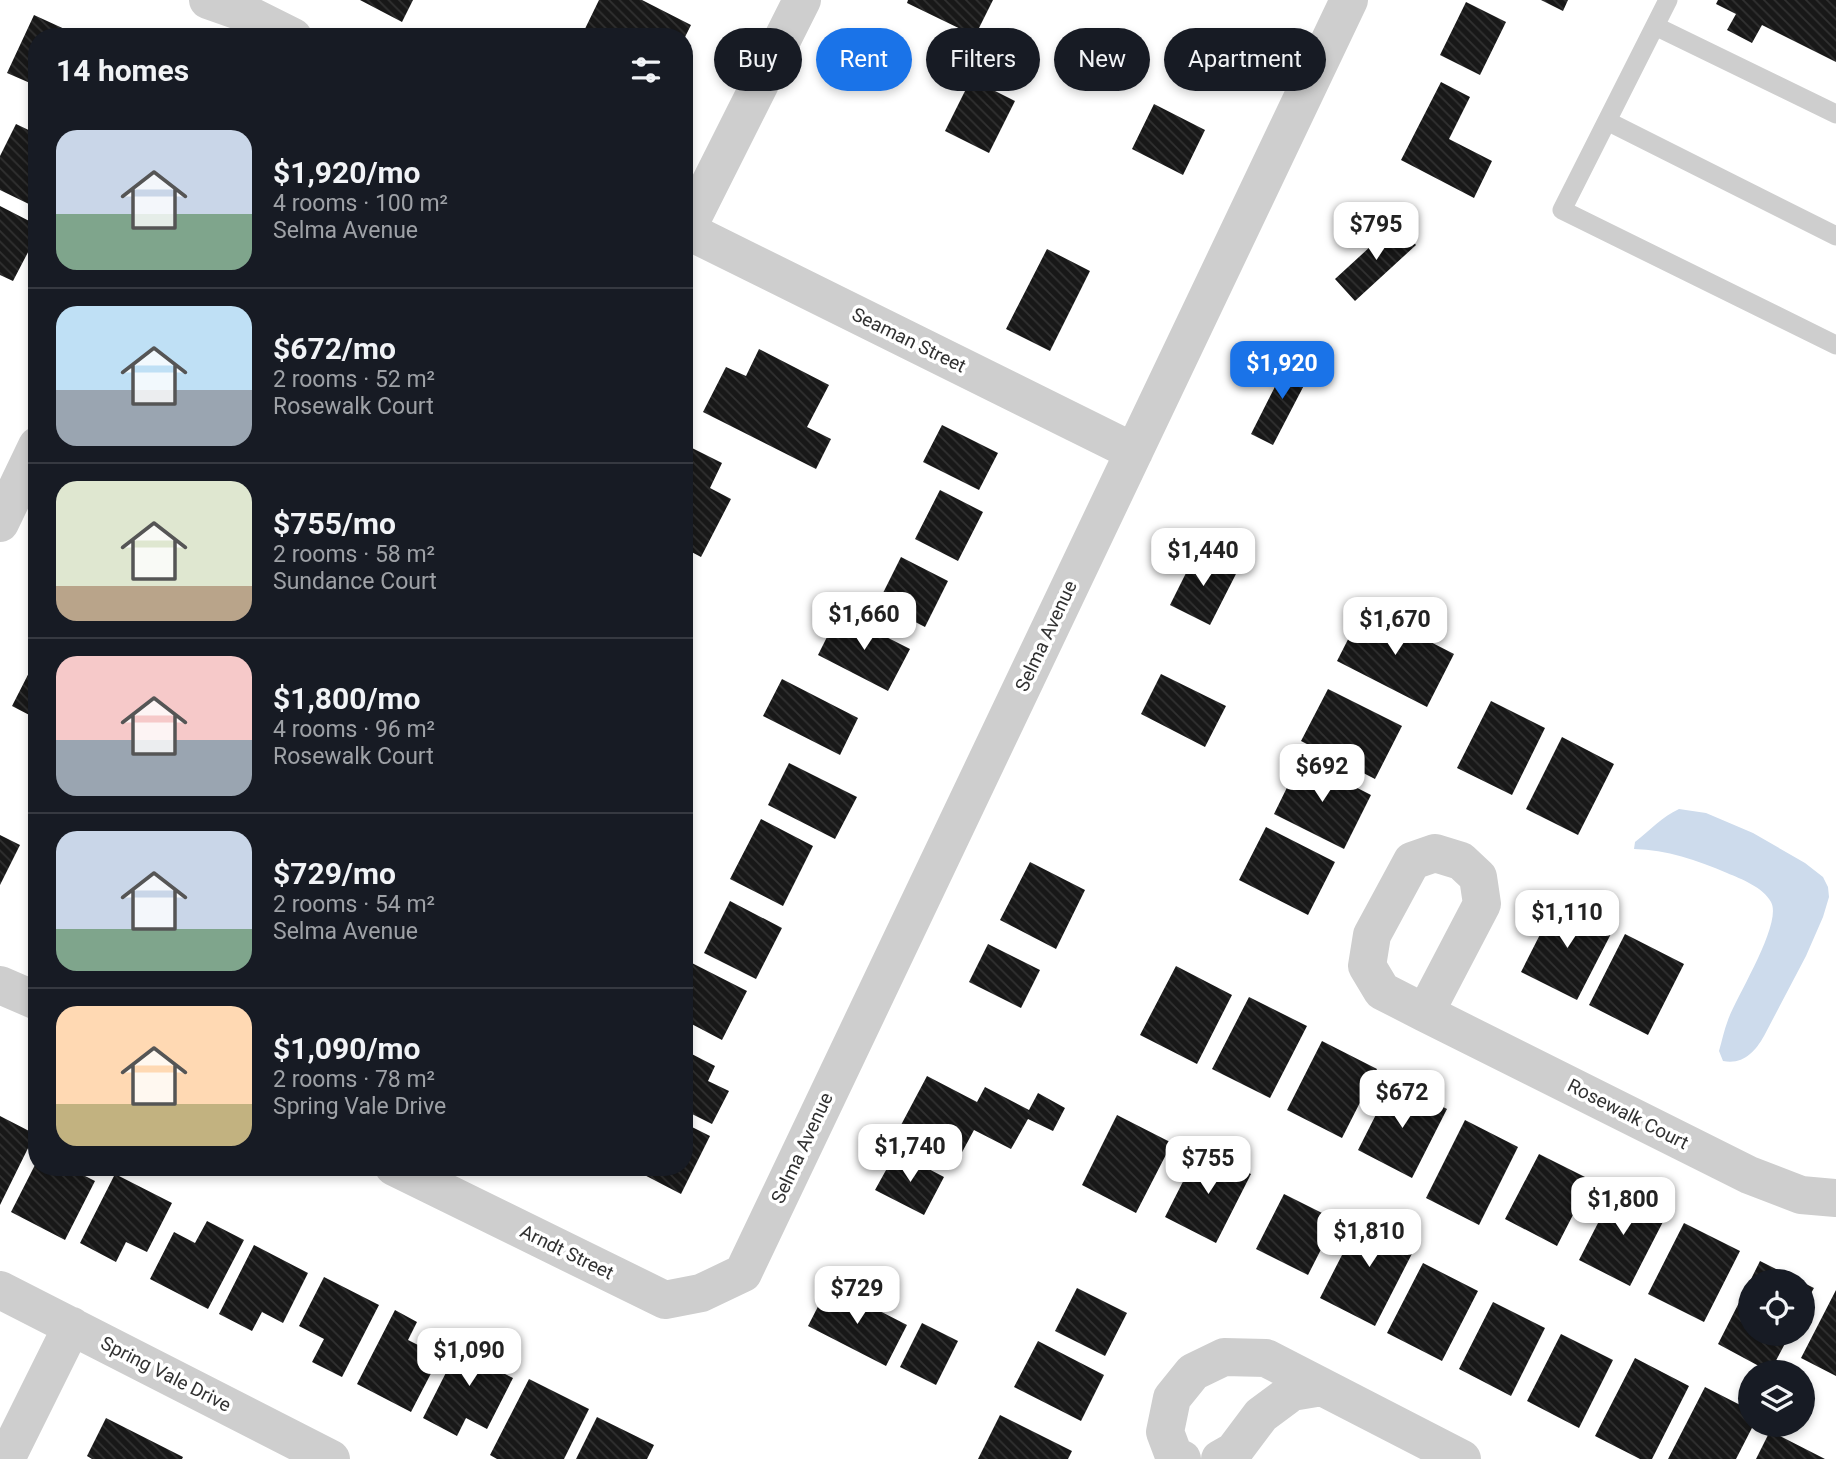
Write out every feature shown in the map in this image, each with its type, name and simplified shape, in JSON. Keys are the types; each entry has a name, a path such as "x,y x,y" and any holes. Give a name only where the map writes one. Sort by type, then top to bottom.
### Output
{"street":[{"path":"208,0 270,28"},
{"path":"693,215 802,0"},
{"name":"Selma Avenue","path":"743,1273 1349,0"},
{"name":"Seaman Street","path":"693,235 1134,452"},
{"path":"0,523 28,465"},
{"path":"0,985 28,997"},
{"name":"Rosewalk Court","path":"1425,1013 1749,1175 1801,1195 1836,1198"},
{"name":"Arndt Street","path":"412,1176 665,1300 701,1293 743,1273"},
{"name":"Spring Vale Drive","path":"0,1290 331,1459"},
{"path":"6,1459 72,1326"},
{"path":"1182,1459 1174,1456 1165,1432 1172,1398 1193,1372 1224,1357 1266,1358 1462,1459"},
{"path":"1220,1459 1234,1451 1261,1415 1292,1392 1322,1387"}],"lane":[{"path":"1668,0 1562,210 1836,345"},
{"path":"1655,26 1836,114"},
{"path":"1607,121 1836,236"}],"water":[{"path":"1679,809 1706,813 1753,833 1805,863 1823,877 1828,887 1829,897 1823,917 1806,956 1757,1047 1748,1056 1737,1061 1723,1061 1719,1051 1728,1020 1765,942 1773,912 1771,902 1751,884 1704,864 1682,856 1634,849 1635,842"}],"building":[{"path":"360,0 413,0 402,22"},
{"path":"599,0 642,0 691,25 690,28 585,28"},
{"path":"908,0 993,0 979,28 959,28 907,3"},
{"path":"1541,0 1568,0 1563,11"},
{"path":"1718,0 1836,0 1836,62 1762,25 1752,43 1727,30 1736,14 1716,4"},
{"path":"1466,2 1506,22 1480,75 1440,55"},
{"path":"34,15 62,28 28,28 28,82 7,73"},
{"path":"1441,82 1470,97 1449,139 1492,161 1474,198 1401,160"},
{"path":"965,91 995,91 1015,101 989,153 945,131"},
{"path":"1154,104 1205,130 1183,175 1132,149"},
{"path":"16,124 28,130 28,204 0,190 0,156"},
{"path":"0,206 28,220 28,252 13,281 0,275"},
{"path":"1396,223 1416,245 1355,301 1335,279"},
{"path":"1047,249 1090,271 1050,351 1006,329"},
{"path":"759,349 829,385 807,427 831,439 816,469 703,412 726,367 746,376"},
{"path":"1290,357 1313,368 1273,445 1251,434"},
{"path":"942,425 998,453 979,490 923,462"},
{"path":"693,448 722,463 710,488 731,499 701,557 693,553"},
{"path":"940,490 983,512 958,561 915,539"},
{"path":"1197,551 1237,572 1210,625 1170,605"},
{"path":"901,557 948,581 925,627 878,603"},
{"path":"1364,608 1454,654 1427,707 1337,661"},
{"path":"839,613 910,649 888,691 818,655"},
{"path":"1161,674 1226,706 1205,747 1141,714"},
{"path":"28,675 28,714 12,706"},
{"path":"782,679 858,718 840,755 763,716"},
{"path":"1328,689 1402,726 1375,779 1301,741"},
{"path":"1491,701 1545,728 1512,795 1457,768"},
{"path":"1562,737 1614,764 1578,835 1526,809"},
{"path":"1301,759 1371,795 1344,849 1274,814"},
{"path":"789,763 857,797 835,839 768,805"},
{"path":"761,819 813,846 783,906 730,879"},
{"path":"1266,827 1335,862 1308,915 1239,880"},
{"path":"0,835 20,845 0,885"},
{"path":"1030,862 1085,890 1056,949 1000,920"},
{"path":"1558,899 1614,928 1577,1000 1521,972"},
{"path":"730,901 782,928 756,979 704,953"},
{"path":"1625,934 1684,964 1648,1035 1589,1005"},
{"path":"988,944 1040,970 1021,1008 969,982"},
{"path":"693,964 747,991 722,1040 693,1025"},
{"path":"1176,966 1232,995 1197,1064 1140,1035"},
{"path":"1249,997 1307,1026 1270,1098 1212,1069"},
{"path":"1322,1041 1377,1069 1342,1138 1287,1110"},
{"path":"693,1055 715,1066 708,1081 729,1091 712,1124 693,1114"},
{"path":"927,1076 977,1102 985,1087 1029,1110 1038,1093 1065,1108 1053,1131 1028,1119 1011,1149 974,1130 960,1156 901,1125"},
{"path":"1393,1081 1447,1109 1412,1178 1358,1150"},
{"path":"1117,1115 1172,1143 1136,1213 1082,1185"},
{"path":"0,1116 28,1130 28,1148 0,1205"},
{"path":"1465,1120 1518,1147 1479,1225 1426,1198"},
{"path":"693,1128 710,1136 693,1170"},
{"path":"1200,1148 1251,1174 1216,1243 1165,1217"},
{"path":"896,1152 944,1177 924,1215 875,1190"},
{"path":"1539,1154 1591,1180 1557,1246 1505,1219"},
{"path":"29,1176 85,1176 95,1181 65,1240 11,1212"},
{"path":"114,1176 172,1203 147,1252 126,1242 116,1262 80,1243"},
{"path":"646,1176 690,1176 681,1194"},
{"path":"1616,1188 1667,1214 1630,1286 1579,1260"},
{"path":"1284,1194 1336,1220 1308,1275 1256,1249"},
{"path":"1364,1212 1419,1240 1375,1326 1320,1298"},
{"path":"207,1221 244,1240 208,1309 150,1279 174,1232 195,1243"},
{"path":"1684,1223 1740,1251 1704,1322 1648,1294"},
{"path":"254,1245 308,1273 283,1323 262,1312 252,1331 219,1314"},
{"path":"1760,1261 1776,1269 1756,1269"},
{"path":"1423,1263 1478,1291 1442,1361 1387,1333"},
{"path":"324,1277 379,1305 342,1377 312,1362 324,1339 299,1326"},
{"path":"829,1285 907,1325 886,1366 808,1326"},
{"path":"1077,1288 1127,1313 1105,1356 1055,1331"},
{"path":"1836,1290 1836,1376 1815,1365 1815,1360 1801,1358 1807,1346 1815,1346 1815,1331"},
{"path":"1493,1302 1545,1328 1511,1396 1459,1369"},
{"path":"1738,1305 1738,1346 1784,1346 1776,1360 1748,1360 1718,1344"},
{"path":"395,1310 417,1322 408,1340 440,1356 411,1412 357,1384"},
{"path":"922,1323 958,1341 936,1385 900,1367"},
{"path":"1561,1334 1613,1360 1579,1428 1527,1401"},
{"path":"465,1335 503,1354 495,1369 513,1378 487,1429 466,1418 457,1436 423,1418"},
{"path":"1038,1341 1104,1375 1081,1421 1014,1387"},
{"path":"1635,1358 1689,1386 1652,1459 1640,1459 1595,1436"},
{"path":"529,1379 589,1409 564,1459 497,1459 490,1455"},
{"path":"1705,1387 1738,1404 1738,1437 1747,1437 1736,1459 1668,1459"},
{"path":"1000,1415 1072,1451 1068,1459 978,1459"},
{"path":"597,1417 654,1445 647,1459 576,1459"},
{"path":"106,1418 183,1457 182,1459 92,1459 87,1456"},
{"path":"1767,1437 1782,1437 1825,1459 1756,1459"}]}
